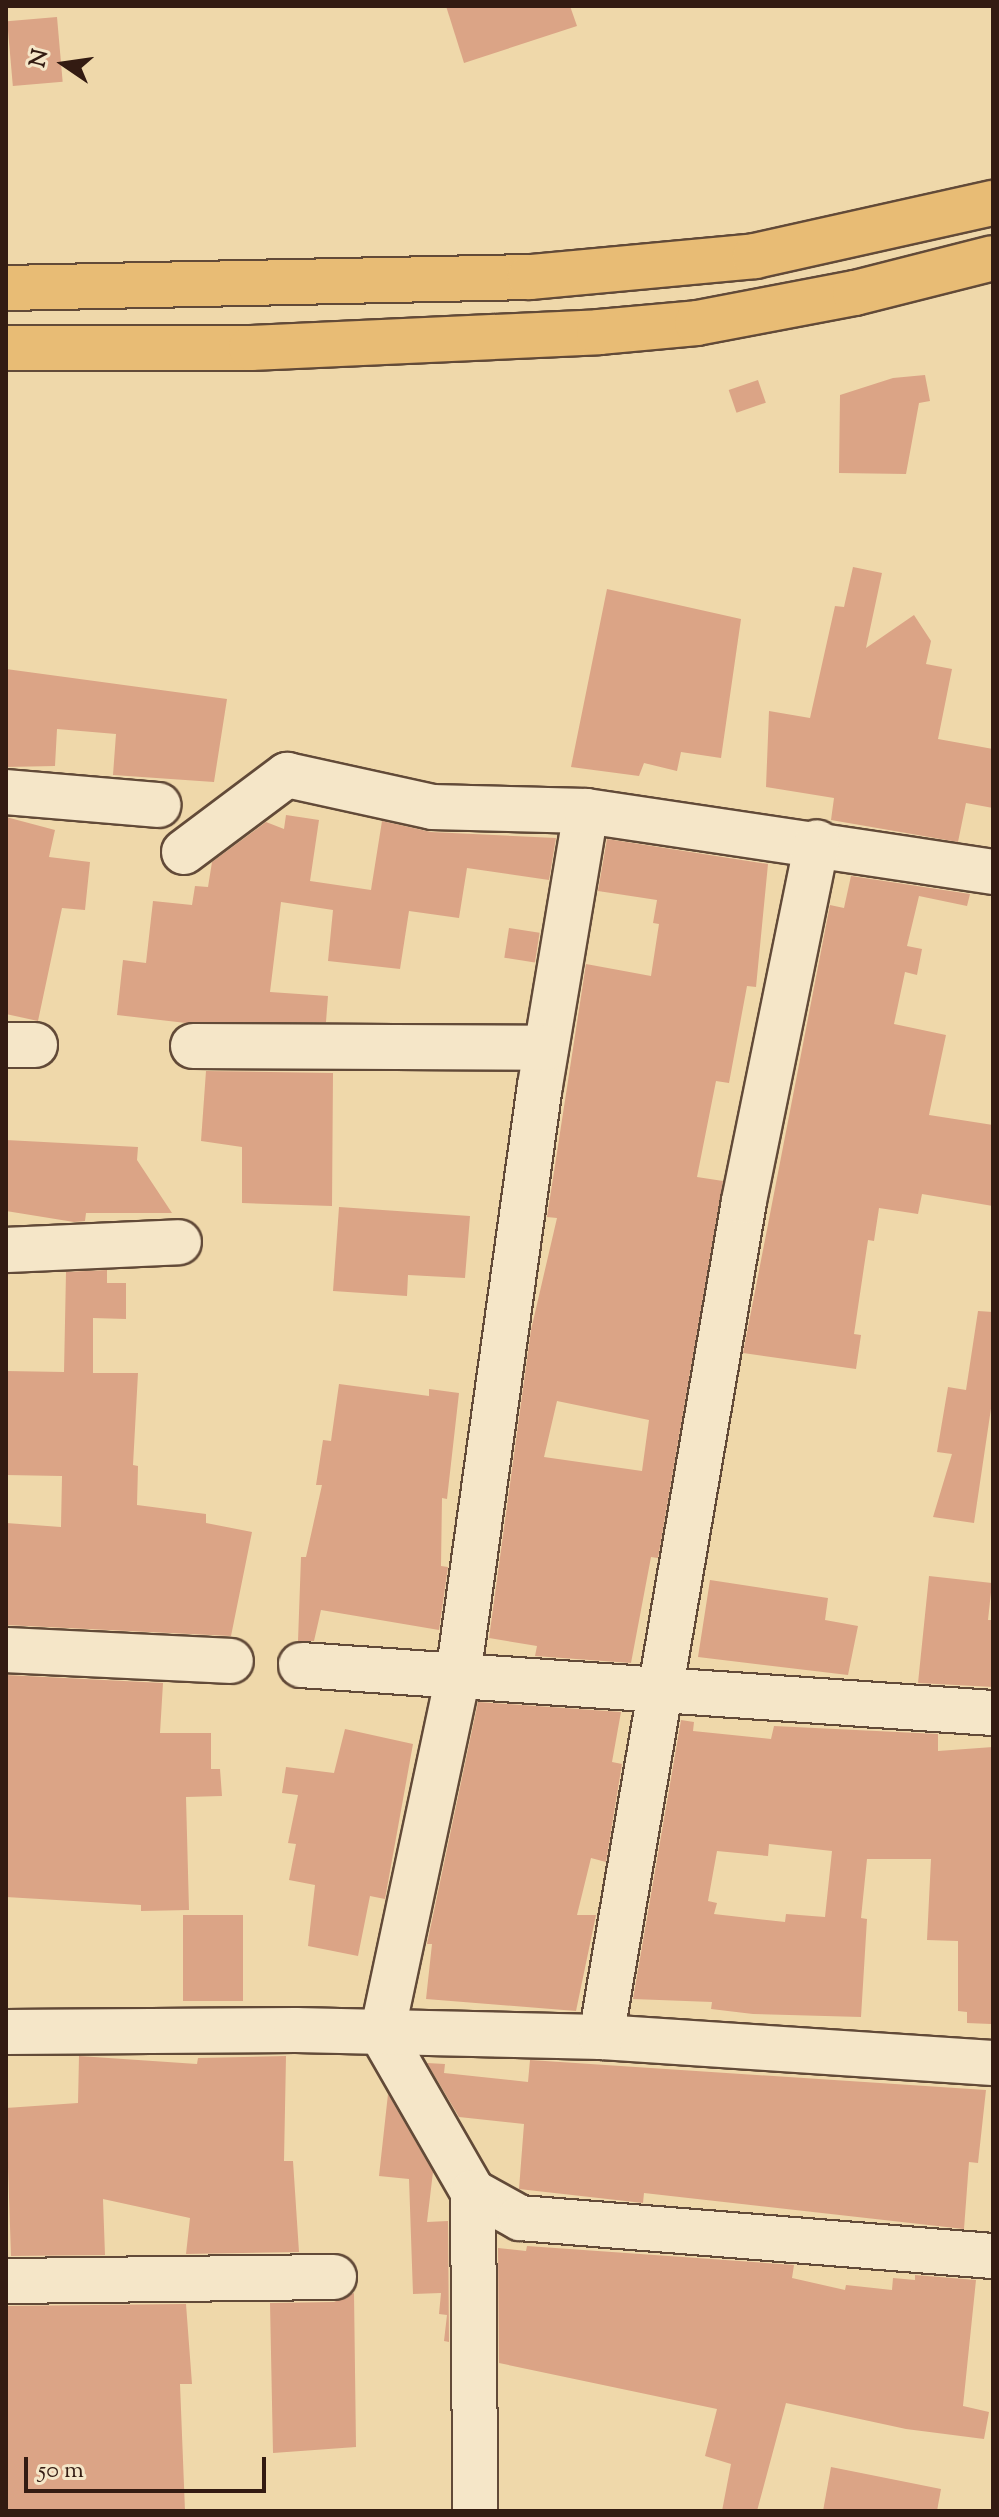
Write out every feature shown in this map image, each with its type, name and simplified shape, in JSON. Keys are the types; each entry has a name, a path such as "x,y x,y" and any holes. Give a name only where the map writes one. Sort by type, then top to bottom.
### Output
{"main road":[{"path":"6,288 530,277 755,256 993,203"},
{"path":"6,348 267,347 599,332 711,320 855,293 993,258"}],"street":[{"path":"184,852 287,775 432,807 586,811 817,842 993,872"},
{"path":"6,792 158,805"},
{"path":"586,811 546,1048 458,1676 371,2034 473,2192 520,2218 993,2256"},
{"path":"601,2037 744,1201 817,842"},
{"path":"193,1046 546,1048"},
{"path":"6,1250 179,1242"},
{"path":"6,1650 231,1661"},
{"path":"301,1665 993,1713"},
{"path":"6,2032 296,2030 601,2037 993,2063"},
{"path":"473,2192 475,2511"},
{"path":"6,2281 334,2277"}],"building":[{"path":"446,6 570,6 577,26 464,63"},
{"path":"57,17 63,82 13,86 7,21"},
{"path":"925,375 930,401 919,403 906,474 839,473 840,395 893,378"},
{"path":"758,380 766,403 737,413 729,390"},
{"path":"853,567 882,573 866,648 914,615 931,641 926,664 952,669 938,739 993,749 993,808 966,803 958,842 831,820 834,798 766,787 769,711 810,718 835,606 844,607"},
{"path":"607,589 741,619 721,758 681,752 677,771 644,763 639,776 571,767"},
{"path":"6,669 227,699 214,782 113,775 116,734 57,729 55,766 6,767"},
{"path":"286,815 319,820 310,881 371,890 382,821 431,832 556,838 549,880 467,868 459,918 409,911 400,969 328,961 333,910 281,902 270,992 328,996 326,1022 186,1023 117,1015 123,960 146,963 153,901 192,905 195,886 208,887 212,862 266,822 284,829"},
{"path":"6,817 55,830 49,857 90,862 85,910 62,908 38,1021 6,1014"},
{"path":"607,839 768,864 756,987 747,986 729,1083 716,1081 697,1177 723,1181 658,1558 651,1557 631,1663 535,1656 537,1646 489,1638 531,1330 557,1218 547,1217 586,964 651,976 659,924 653,923 657,900 598,891","holes":["557,1401 649,1420 642,1471 544,1457"]},
{"path":"851,876 970,894 967,906 919,896 907,946 922,949 917,975 905,972 894,1024 946,1035 929,1115 993,1125 993,1206 922,1194 918,1214 879,1208 874,1241 868,1240 854,1334 861,1335 856,1369 743,1353 830,905 844,908"},
{"path":"509,928 540,933 535,962 504,958"},
{"path":"206,1071 333,1073 332,1206 242,1203 242,1147 201,1141"},
{"path":"6,1140 138,1147 137,1160 172,1213 86,1213 85,1221 74,1222 6,1211"},
{"path":"339,1207 470,1216 465,1278 408,1275 407,1296 333,1291"},
{"path":"107,1270 107,1283 126,1283 126,1319 93,1318 93,1373 138,1373 133,1465 138,1466 137,1505 206,1514 206,1523 252,1532 231,1636 6,1625 6,1523 61,1527 62,1476 6,1475 6,1371 64,1372 66,1272"},
{"path":"978,1311 993,1312 993,1395 974,1523 933,1517 952,1454 937,1452 948,1387 966,1390"},
{"path":"339,1384 429,1396 429,1389 459,1393 447,1499 442,1498 441,1566 448,1567 439,1630 321,1610 314,1641 298,1641 301,1557 306,1557 322,1485 316,1485 323,1440 331,1441"},
{"path":"929,1576 992,1583 988,1620 993,1620 993,1687 918,1683"},
{"path":"710,1580 828,1598 825,1620 858,1626 848,1675 698,1657"},
{"path":"6,1675 163,1683 160,1733 211,1733 211,1769 220,1769 222,1796 186,1797 189,1910 141,1911 141,1905 6,1897"},
{"path":"478,1702 621,1712 612,1762 622,1764 606,1862 591,1858 577,1915 596,1915 576,2011 426,1999 432,1944 427,1944"},
{"path":"681,1720 694,1722 693,1731 771,1739 774,1726 938,1734 938,1751 993,1747 991,2024 967,2023 967,2012 958,2011 958,1941 927,1940 931,1859 867,1859 861,1918 867,1919 861,2017 753,2014 711,2009 712,2002 633,1999","holes":["769,1844 832,1851 825,1917 786,1914 785,1922 714,1914 717,1903 708,1901 717,1851 768,1856"]},
{"path":"345,1729 413,1744 385,1899 370,1896 358,1956 308,1946 315,1885 289,1880 296,1844 288,1843 298,1795 282,1793 286,1767 334,1773"},
{"path":"183,1915 243,1915 243,2001 183,2001"},
{"path":"79,2056 197,2064 198,2058 286,2056 284,2161 293,2161 299,2252 186,2254 190,2218 103,2199 105,2255 11,2256 6,2108 78,2103"},
{"path":"530,2060 986,2090 978,2163 969,2162 964,2229 644,2193 643,2203 519,2189 524,2124 459,2117 427,2063 445,2064 444,2073 528,2082"},
{"path":"388,2094 433,2172 427,2222 448,2221 449,2342 444,2341 447,2315 439,2314 441,2293 413,2294 409,2179 379,2176"},
{"path":"527,2246 794,2265 792,2278 845,2290 846,2285 892,2290 893,2278 915,2280 915,2275 976,2280 963,2406 989,2412 984,2439 906,2429 786,2403 757,2511 722,2511 731,2464 705,2456 717,2409 499,2363 498,2248 526,2251"},
{"path":"354,2293 356,2447 273,2453 270,2303 334,2302"},
{"path":"186,2304 192,2384 180,2384 185,2511 6,2511 6,2306"},
{"path":"831,2467 941,2489 937,2511 823,2511"}]}
